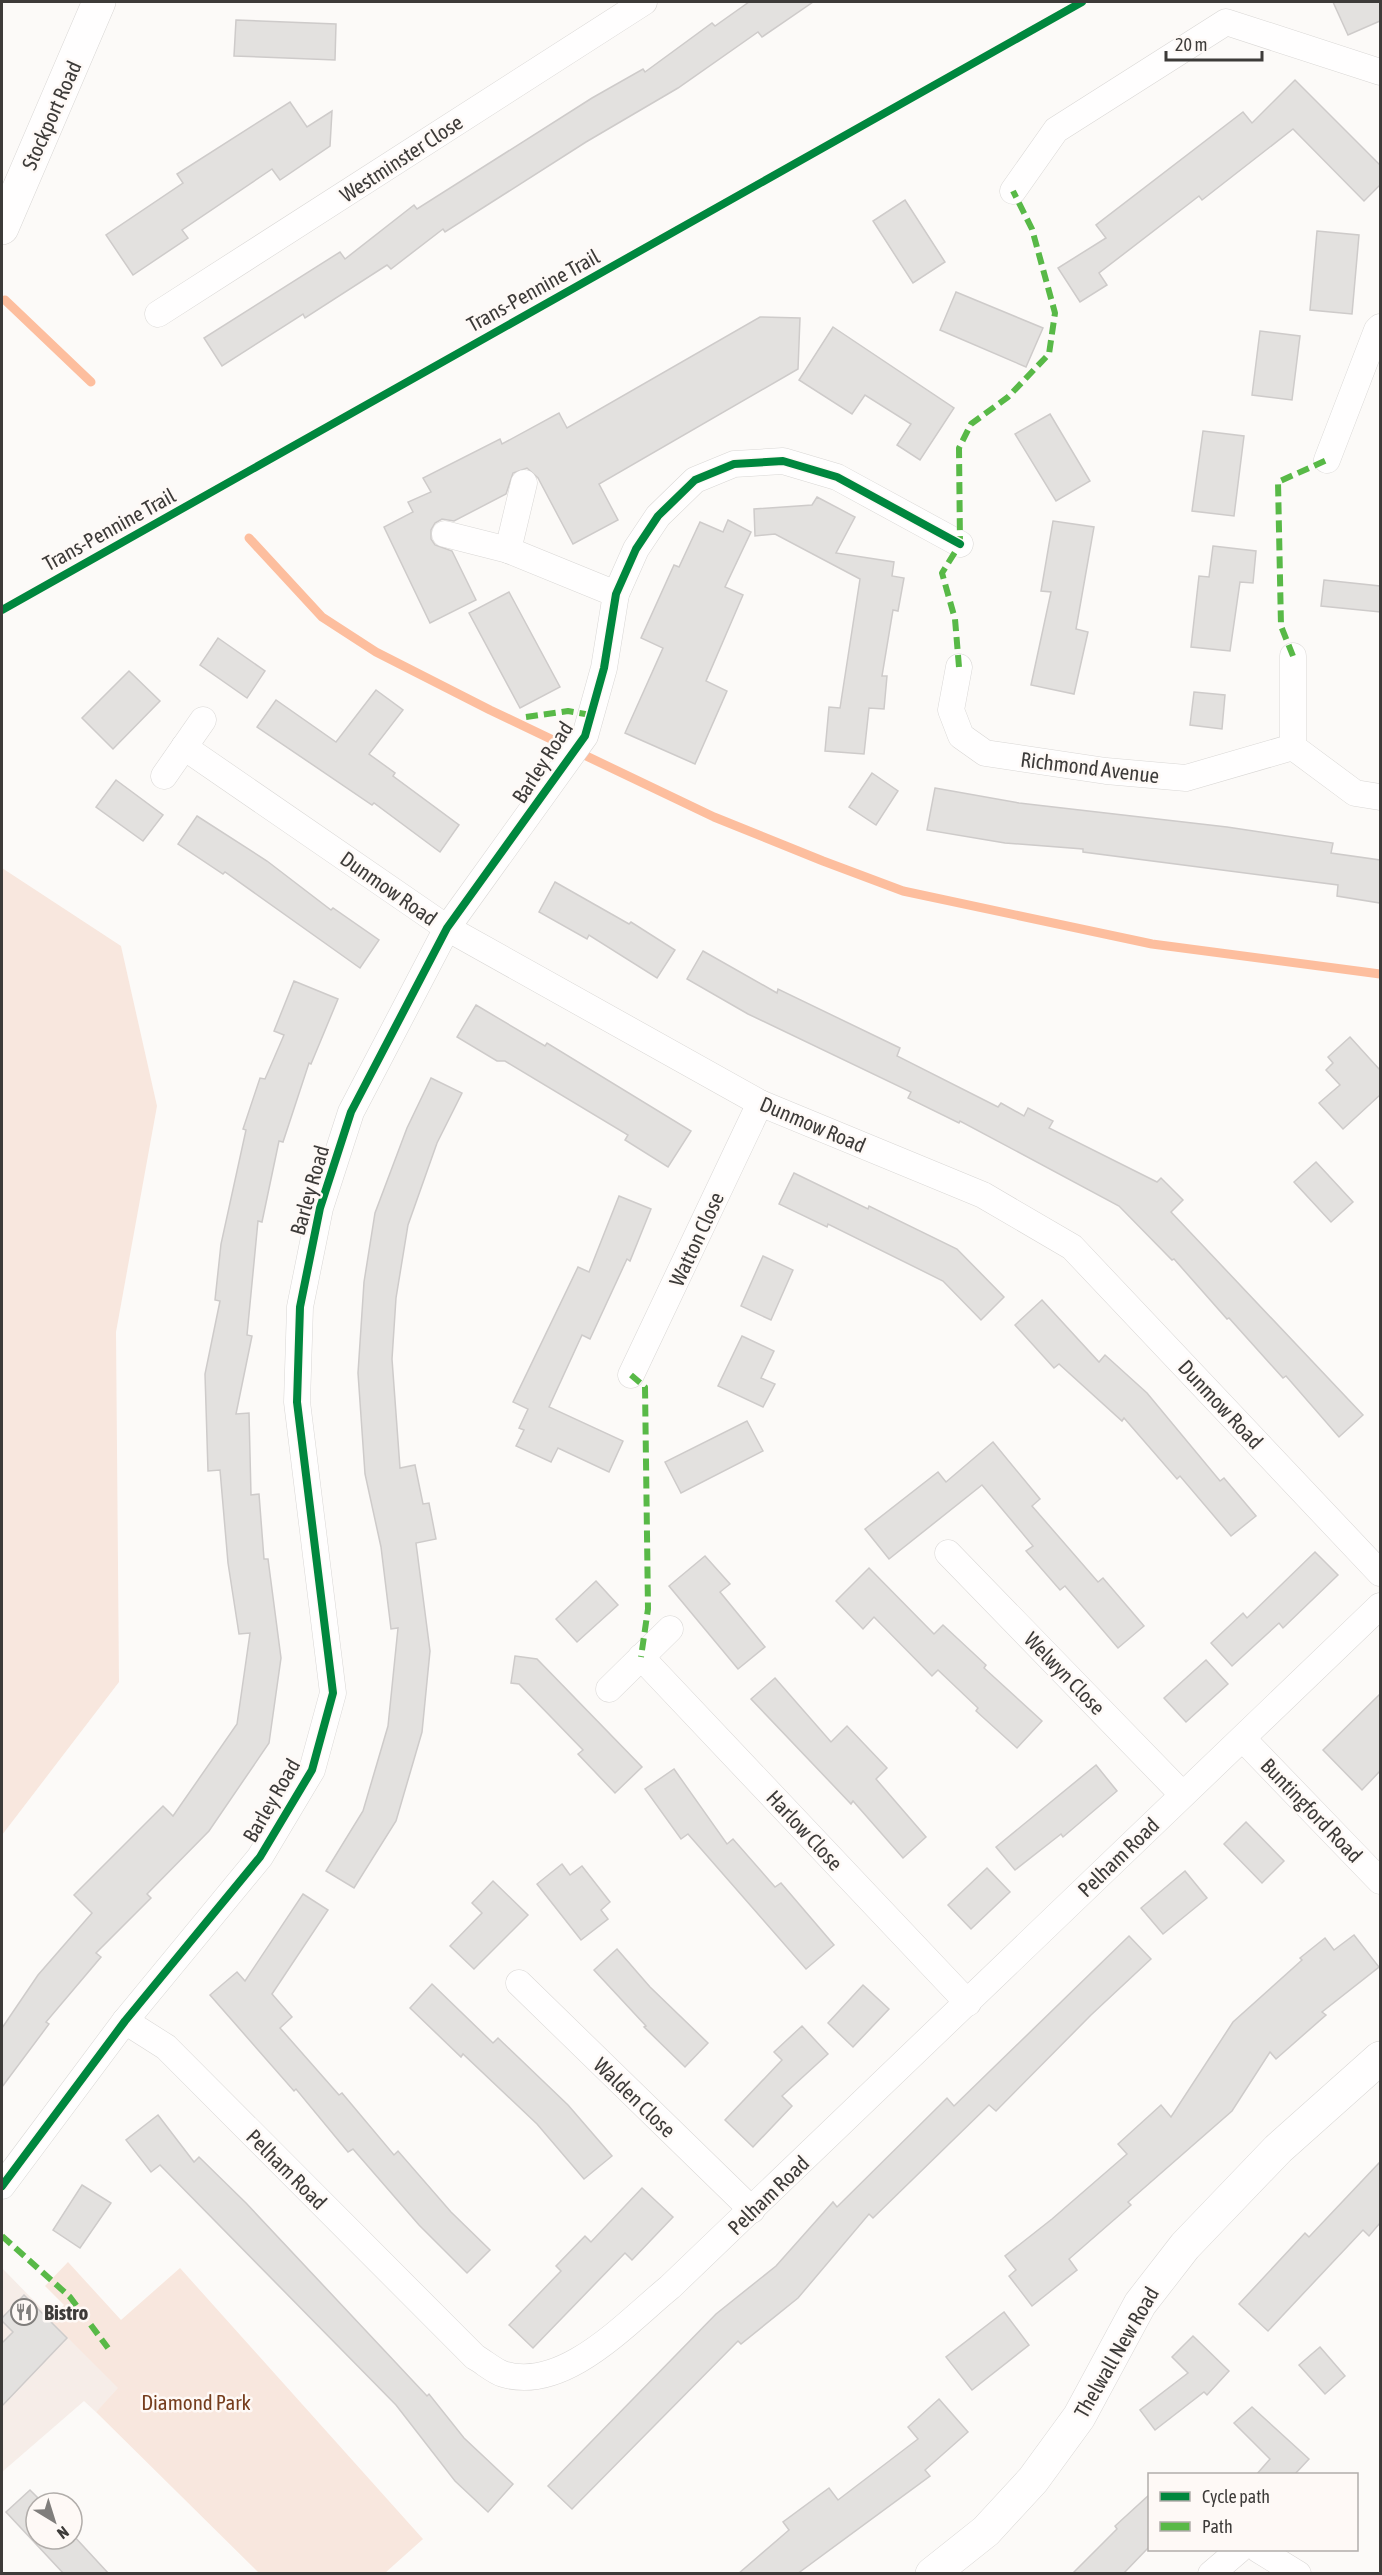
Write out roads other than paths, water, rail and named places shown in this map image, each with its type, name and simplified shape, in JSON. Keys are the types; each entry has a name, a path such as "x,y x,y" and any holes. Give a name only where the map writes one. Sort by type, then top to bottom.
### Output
{"main road":[{"name":"Stockport Road","path":"2,228 99,2"},
{"name":"Thelwall New Road","path":"937,2572 986,2531 1033,2480 1079,2417 1140,2304 1185,2246 1278,2149 1380,2058"}],"street":[{"name":"Westminster Close","path":"158,314 644,2"},
{"path":"1013,191 1056,130 1226,22 1380,72"},
{"path":"1327,460 1380,327"},
{"name":"Barley Road","path":"2,2186 125,2021 260,1857 312,1770 333,1692 297,1402 300,1307 320,1208 351,1112 447,928 585,736 604,668 616,594 636,549 658,516 695,480 734,464 783,461 837,477 960,544"},
{"path":"508,550 524,483"},
{"path":"445,534 508,550 616,594"},
{"path":"1293,656 1293,747 1355,793 1380,797"},
{"name":"Richmond Avenue","path":"958,667 951,710 961,736 986,753 1106,771 1186,778 1293,747"},
{"path":"164,776 202,720"},
{"name":"Dunmow Road","path":"184,747 447,928 760,1103 983,1195 1072,1247 1380,1573"},
{"name":"Watton Close","path":"631,1375 760,1103"},
{"name":"Welwyn Close","path":"948,1553 1182,1794"},
{"name":"Pelham Road","path":"125,2021 166,2047 475,2357 503,2374 533,2378 563,2370 593,2350 670,2287 968,2003 1182,1794 1244,1740 1380,1606"},
{"path":"609,1689 670,1629"},
{"name":"Harlow Close","path":"641,1658 968,2003"},
{"name":"Buntingford Road","path":"1244,1740 1380,1881"},
{"name":"Walden Close","path":"519,1983 752,2210"},
{"path":"1211,2574 1238,2551"},
{"path":"1261,2551 1298,2574"}],"waterway":[{"path":"5,300 91,382"},
{"path":"249,538 322,617 376,652 490,710 714,817 823,861 903,891 1152,944 1380,974"}],"place":[{"name":"Bistro","path":"24,2312"}],"park label":[{"name":"Diamond Park","path":"196,2402"}]}
